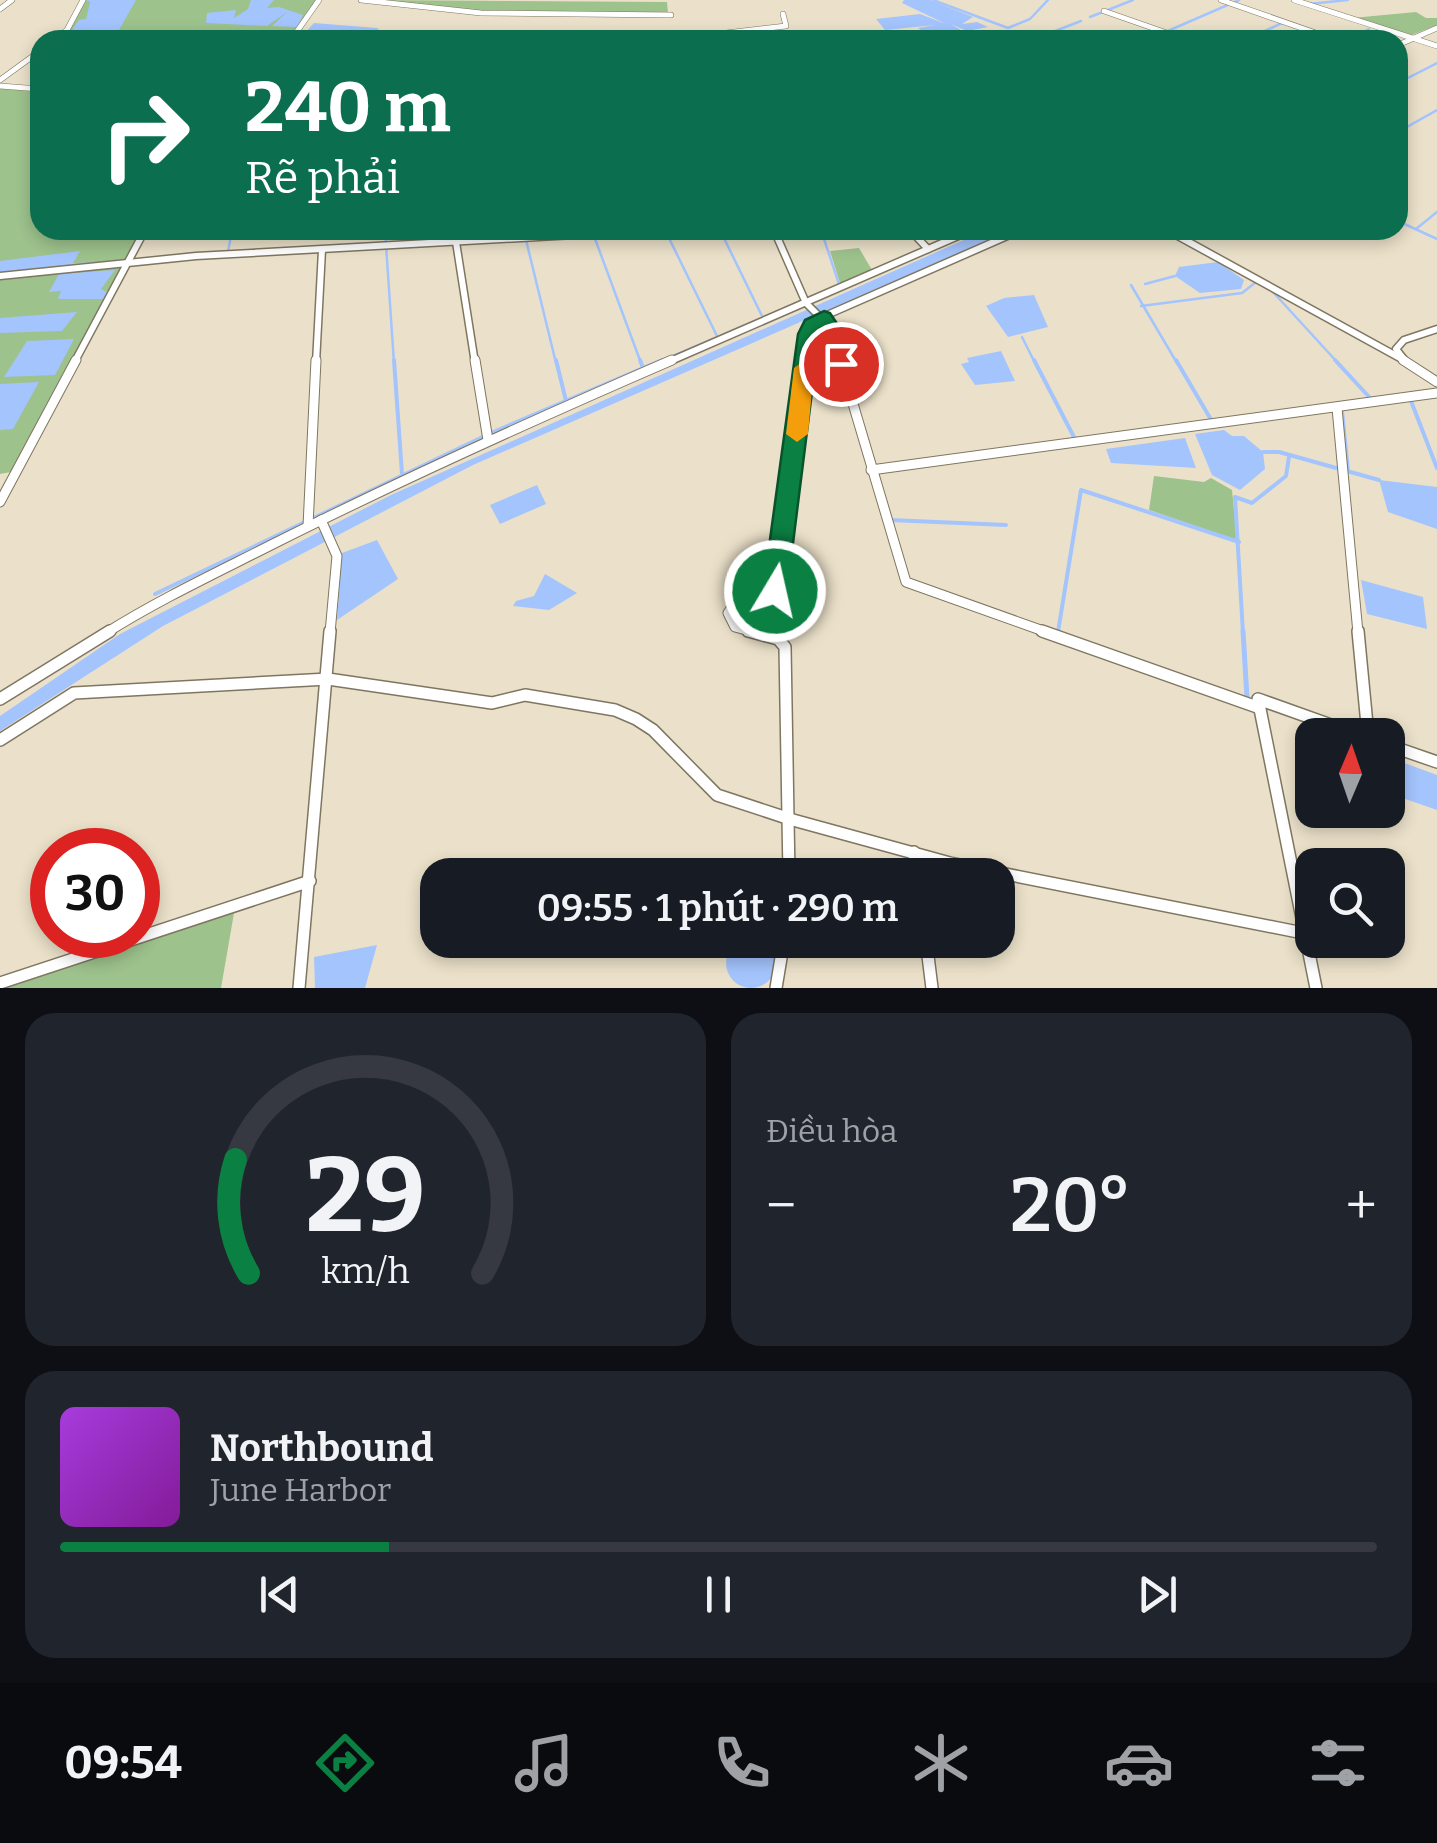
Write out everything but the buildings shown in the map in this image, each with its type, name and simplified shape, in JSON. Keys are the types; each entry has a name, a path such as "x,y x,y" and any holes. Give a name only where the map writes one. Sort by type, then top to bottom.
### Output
{"street":[{"path":"0,10 12,0"},
{"path":"67,30 83,0"},
{"path":"298,30 319,0"},
{"path":"361,0 481,13 592,17 670,14"},
{"path":"1221,0 1307,30"},
{"path":"1294,0 1386,30"},
{"path":"1104,11 1158,30"},
{"path":"752,30 786,26 783,14"},
{"path":"1408,41 1437,28"},
{"path":"1408,37 1434,46"},
{"path":"0,83 30,60"},
{"path":"0,83 30,88"},
{"path":"0,502 140,240"},
{"path":"0,276 196,256 489,240"},
{"path":"778,240 807,304 831,328 906,582 1257,706"},
{"path":"919,240 928,249"},
{"path":"0,699 155,603 308,526 488,440 949,240"},
{"path":"791,858 794,820 785,739 785,646 778,638 736,627 728,613 738,602 775,591 808,334 822,316 998,240"},
{"path":"1185,240 1437,382"},
{"path":"461,242 488,440"},
{"path":"308,526 322,250"},
{"path":"1400,358 1396,352 1399,342 1437,328"},
{"path":"871,470 1437,393"},
{"path":"1337,408 1366,718"},
{"path":"299,988 337,556 322,522"},
{"path":"0,740 74,693 328,680 492,702 525,696 614,710 653,730 717,795 794,820 950,864 1295,930"},
{"path":"1295,889 1258,699 1311,718"},
{"path":"1405,751 1437,762"},
{"path":"914,852 915,858"},
{"path":"0,983 310,881"},
{"path":"776,988 781,958"},
{"path":"928,958 932,988"},
{"path":"1310,958 1316,988"}],"green space":[{"path":"85,0 318,0 296,30 69,30"},
{"path":"373,0 667,2 668,13 481,12"},
{"path":"1416,12 1426,18 1437,18 1437,25 1409,36 1408,30 1390,30 1352,18"},
{"path":"0,88 30,90 30,240 137,240 125,263 0,275"},
{"path":"859,248 872,270 840,283 830,251"},
{"path":"122,267 11,472 0,474 0,279"},
{"path":"1154,476 1204,482 1211,478 1232,490 1237,540 1149,510"},
{"path":"234,913 221,988 0,988 94,958 160,958 160,937"}],"water":[{"path":"86,0 136,0 119,30 72,30 79,20 86,19 90,2"},
{"path":"251,0 274,0 267,8 279,7 303,15 297,27 272,26 287,12 267,26 206,23 207,13 236,10 234,18 248,9"},
{"path":"930,0 973,17 962,24 977,22 988,27 965,30 951,24 961,30 918,28 935,25 885,30 876,19 920,14 946,24 902,3"},
{"path":"314,23 379,29 378,30 308,30"},
{"path":"964,240 988,240 473,465 163,626 0,731 0,716 120,634 391,495"},
{"path":"80,251 73,263 126,261 0,274 0,261"},
{"path":"1218,262 1244,280 1241,289 1200,293 1175,276 1179,267"},
{"path":"115,270 101,289 107,292 103,299 58,299 61,291 49,292 59,274"},
{"path":"1034,295 1048,327 1008,337 986,306 1004,298"},
{"path":"77,312 62,331 0,333 0,318"},
{"path":"74,339 55,375 4,377 27,341"},
{"path":"1001,351 1015,381 975,385 961,364 969,362 967,358"},
{"path":"39,382 13,429 0,430 0,384"},
{"path":"1224,430 1232,436 1244,436 1263,452 1265,469 1240,490 1212,475 1195,434"},
{"path":"1185,438 1196,468 1111,463 1106,449"},
{"path":"1379,480 1437,487 1437,529 1388,512"},
{"path":"537,485 546,504 500,524 490,505"},
{"path":"377,540 398,579 337,620 342,553"},
{"path":"545,574 577,593 549,610 513,606 516,601 534,596"},
{"path":"1361,580 1423,597 1427,629 1367,614"},
{"path":"1405,763 1437,775 1437,810 1405,799"},
{"path":"377,945 365,988 315,988 314,957"},
{"path":"727,958 775,958 774,972 768,980 751,988 734,980 726,963"}],"waterway":[{"path":"933,0 1008,28 1030,19 1048,0"},
{"path":"1090,17 1133,0"},
{"path":"1170,30 1239,0"},
{"path":"1309,4 1348,0"},
{"path":"1058,30 1081,21"},
{"path":"1267,30 1282,23"},
{"path":"1408,78 1437,63"},
{"path":"1408,126 1437,110"},
{"path":"1416,229 1437,212"},
{"path":"1408,226 1437,239"},
{"path":"228,252 230,240"},
{"path":"386,240 394,363"},
{"path":"526,240 556,363"},
{"path":"595,240 641,363"},
{"path":"670,240 717,336"},
{"path":"725,240 762,316"},
{"path":"824,240 839,284"},
{"path":"1145,284 1175,276"},
{"path":"1143,306 1242,293 1256,282"},
{"path":"1131,285 1143,306"},
{"path":"1273,292 1338,363"},
{"path":"657,363 813,296"},
{"path":"1143,306 1177,363"},
{"path":"823,312 835,329 845,362"},
{"path":"1022,337 1035,363"},
{"path":"394,360 402,474"},
{"path":"556,360 566,401"},
{"path":"640,360 643,368"},
{"path":"566,401 662,360"},
{"path":"1034,360 1075,439"},
{"path":"1176,360 1213,423"},
{"path":"1335,360 1371,399"},
{"path":"155,594 566,401"},
{"path":"1411,401 1437,468"},
{"path":"1342,411 1348,471"},
{"path":"1263,452 1279,452 1379,480"},
{"path":"1238,542 1235,497 1252,503 1286,476 1289,457"},
{"path":"1058,632 1081,490 1238,542"},
{"path":"890,520 1006,525"},
{"path":"1238,542 1243,633"},
{"path":"1243,631 1247,698"}],"slow traffic":[{"path":"797,434 804,368"}],"route":[{"path":"775,591 808,334 812,325 824,317 841,364"}]}
